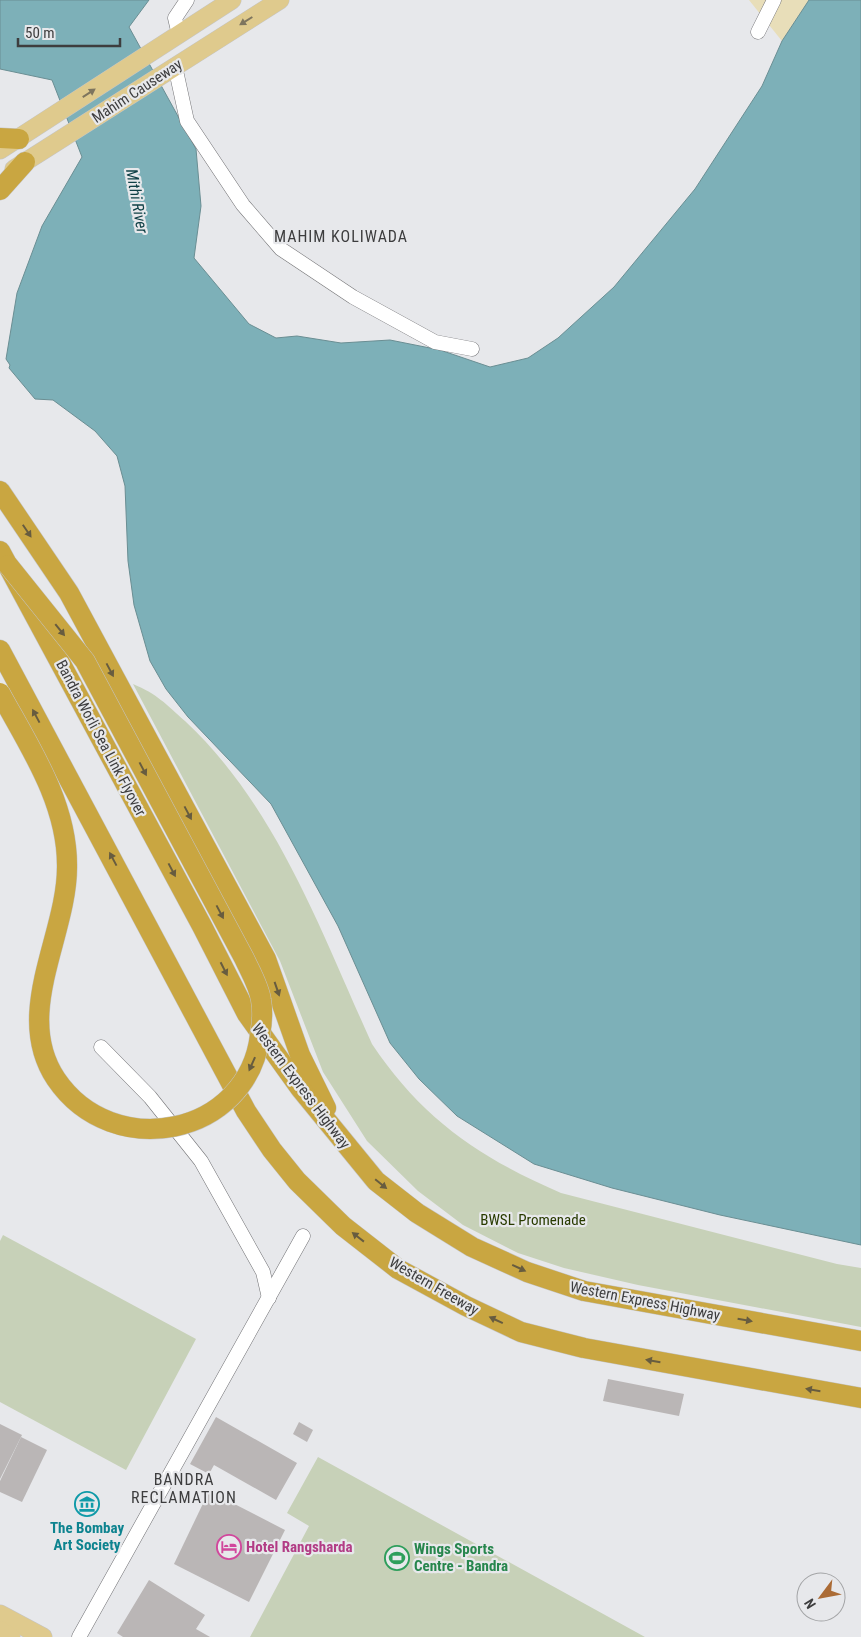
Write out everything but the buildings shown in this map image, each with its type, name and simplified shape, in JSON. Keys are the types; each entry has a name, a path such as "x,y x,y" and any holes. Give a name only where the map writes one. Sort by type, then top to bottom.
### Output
{"highway":[{"path":"0,190 25,162"},
{"path":"0,490 69,593 266,959 300,1055 326,1108 362,1166"},
{"path":"0,692 43,772 60,815 65,838 66,887 60,924 40,999 39,1026 43,1053 55,1078 72,1100 88,1113 106,1122 128,1127 165,1129 209,1114 242,1084 253,1063 259,1043 262,1020 261,1000 257,986 244,958 86,661 4,558"},
{"name":"Bandra Worli Sea Link Flyover","path":"4,558 202,926"},
{"name":"Western Freeway","path":"0,650 161,948 246,1111 272,1150 297,1181 343,1226 398,1269 466,1306 521,1332 584,1348 861,1398"},
{"name":"Western Express Highway","path":"202,926 247,1014 300,1088 376,1181 417,1213 472,1247 527,1272 584,1291 861,1341"}],"main road":[{"name":"Mahim Causeway","path":"0,150 9,138 48,120 232,0"},
{"name":"Mahim Causeway","path":"0,178 280,0"},
{"path":"0,1614 43,1637"},
{"path":"0,1630 11,1637"}],"street":[{"path":"179,35 175,18 187,0"},
{"path":"758,32 774,0"},
{"path":"169,71 187,122 243,205 281,249 352,298 435,342 472,350"},
{"path":"101,1047 150,1097 201,1161 263,1272 269,1298"},
{"path":"79,1637 304,1236"}],"green space":[{"name":"BWSL Promenade","path":"133,684 167,704 185,721 217,755 246,792 271,831 315,915 372,1044 411,1094 432,1115 455,1134 504,1166 561,1193 837,1264 861,1268 861,1327 638,1285 564,1268 518,1253 463,1225 418,1191 367,1141 323,1072 280,961"},
{"path":"3,1235 196,1339 126,1470 0,1402 0,1241"},
{"name":"Wings Sports Centre - Bandra","path":"318,1457 645,1637 250,1637 309,1526 287,1513"}],"sand":[{"path":"749,0 809,0 782,41"}],"water":[{"name":"Mithi River","path":"0,0 149,0 129,27 196,149 201,206 194,258 249,324 276,338 297,336 341,343 390,340 440,350 490,367 528,358 558,338 614,287 695,189 762,86 782,41 809,0 861,0 861,1245 720,1215 612,1188 534,1164 457,1116 419,1079 390,1043 338,926 271,804 188,717 166,689 150,661 134,605 128,561 125,486 117,456 95,431 53,400 35,399 9,368 10,365 6,359 17,293 42,226 82,157 52,80 0,69"}],"place":[{"name":"The Bombay Art Society","path":"87,1504"},
{"name":"Hotel Rangsharda","path":"229,1547"},
{"name":"Wings Sports Centre - Bandra","path":"397,1558"}],"district":[{"name":"MAHIM KOLIWADA","path":"341,236"},
{"name":"BANDRA RECLAMATION","path":"184,1488"}]}
